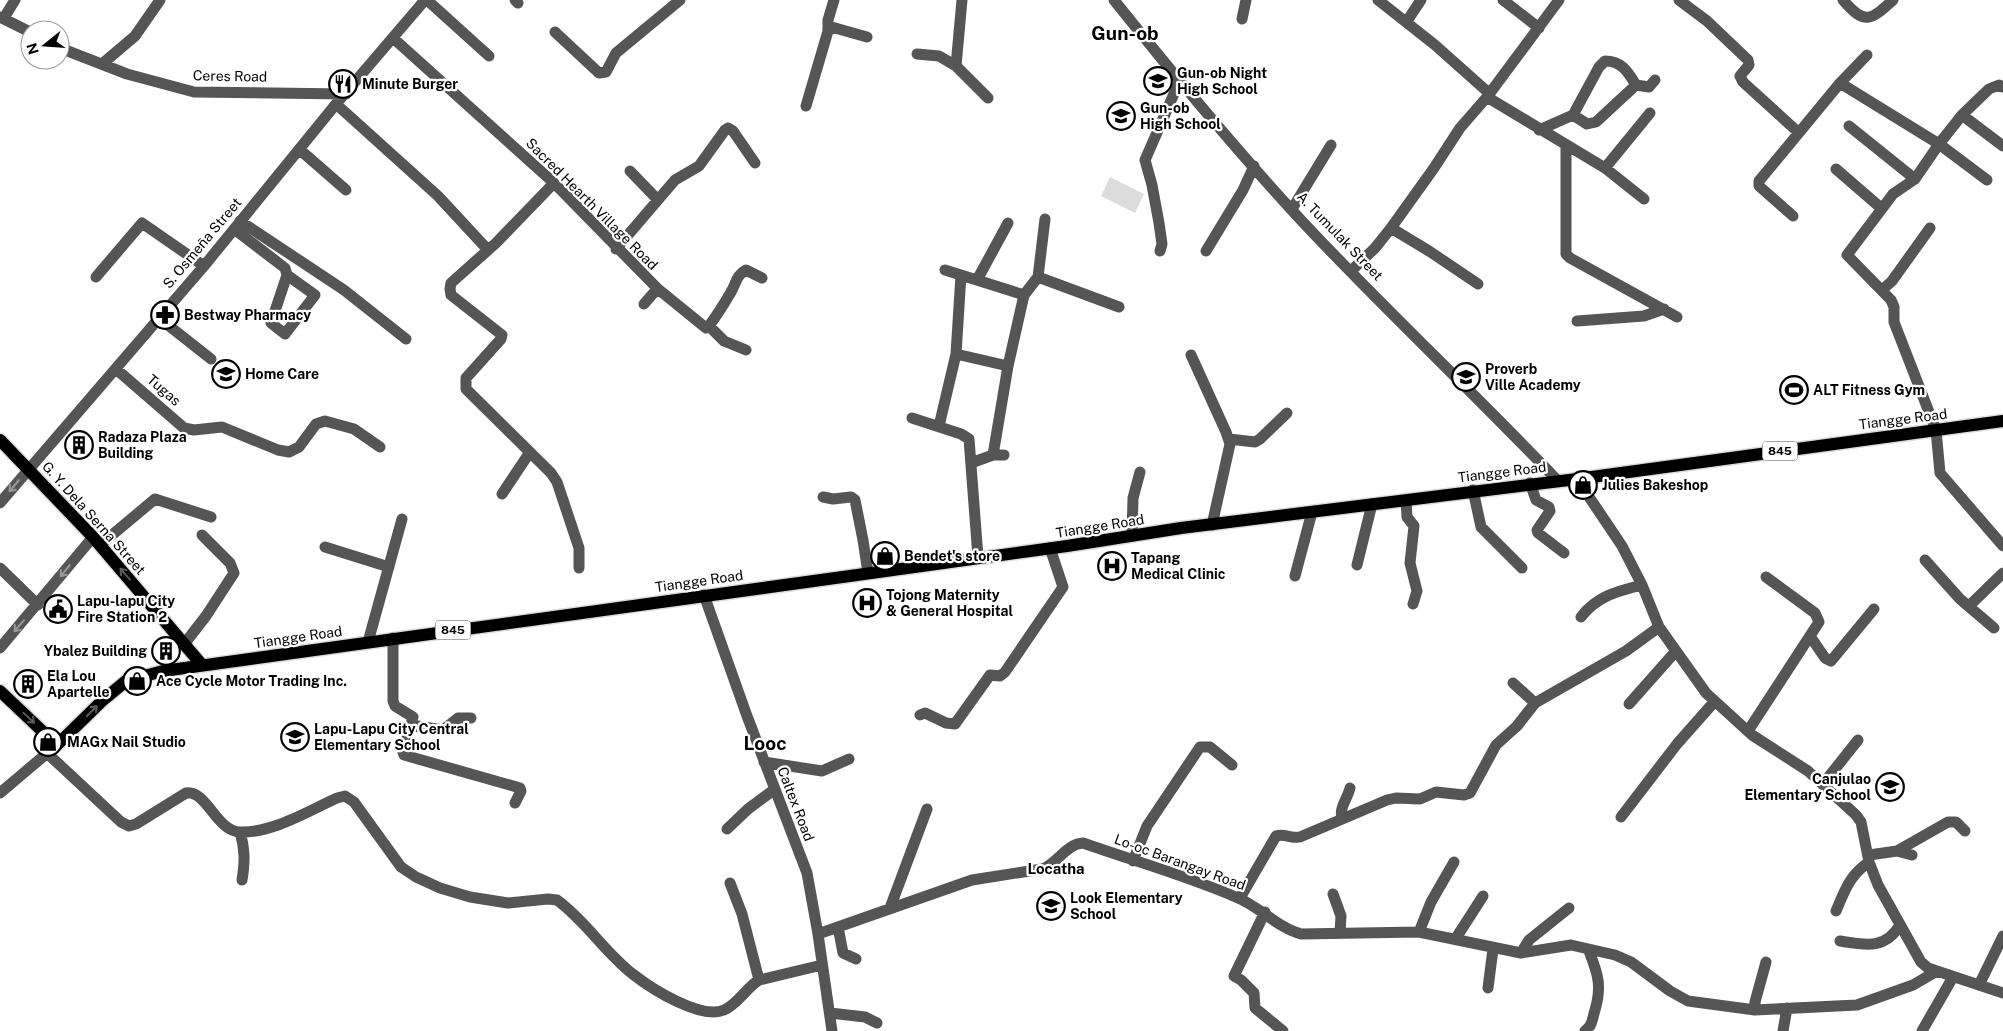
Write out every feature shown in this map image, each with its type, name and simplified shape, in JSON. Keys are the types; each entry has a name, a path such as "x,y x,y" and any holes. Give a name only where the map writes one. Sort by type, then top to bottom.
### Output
{"main road":[{"name":"Tiangge Road","path":"53,749 103,700 126,682 163,671 202,664 978,558 1212,524 1473,490 1577,479 2003,421"},
{"name":"G. Y. Dela Serna Street","path":"0,440 29,468 96,541 202,664"},
{"path":"0,691 53,749"}],"street":[{"path":"15,0 2,18 20,27"},
{"path":"102,64 135,36 160,0"},
{"path":"426,0 489,56"},
{"name":"S. Osmeña Street","path":"0,503 204,266 336,104 426,0"},
{"path":"556,32 598,74 602,74 608,70 616,52 680,0"},
{"path":"806,106 834,0"},
{"path":"956,66 962,0"},
{"name":"A. Tumulak Street","path":"1114,0 1180,80 1292,208 1351,271 1488,407 1558,480"},
{"path":"1242,19 1246,0"},
{"path":"1378,0 1407,21 1489,96 1540,130 1605,168 1644,199"},
{"path":"1407,21 1421,0"},
{"path":"1503,0 1539,28"},
{"path":"1351,271 1375,248 1391,228 1460,128 1489,96 1559,0"},
{"path":"1679,0 1707,21 1748,60 1749,64 1740,76 1743,82 1798,132"},
{"path":"1843,0 1850,9 1860,16 1870,18 1874,17 1893,0"},
{"path":"828,26 867,37"},
{"name":"Sacred Hearth Village Road","path":"393,38 554,183 657,288 706,328 709,326 724,340 746,350"},
{"name":"Ceres Road","path":"70,52 149,81 194,92 346,94"},
{"path":"917,54 939,56 956,66 988,98"},
{"path":"1793,216 1759,186 1759,181 1798,132 1867,55"},
{"path":"1540,130 1572,115 1599,66 1605,61 1614,61 1627,68 1636,85"},
{"path":"1160,251 1162,244 1159,223 1145,160 1180,80"},
{"path":"1636,85 1649,87 1655,80"},
{"path":"1840,83 1939,144 1987,180"},
{"path":"1572,115 1586,124 1596,122 1636,85"},
{"path":"2003,87 1999,85 1989,89 1962,115 1915,179 1893,194 1847,255 1882,290 1891,300 1894,307 1894,322 1936,430 1940,473 2003,546"},
{"path":"336,104 438,196 488,250"},
{"path":"1605,168 1650,113"},
{"path":"1962,115 2003,146"},
{"path":"1849,126 1915,179"},
{"path":"616,248 675,180 699,166 728,128 733,131 755,163"},
{"path":"1292,208 1331,145"},
{"path":"1566,146 1566,254 1570,258 1678,317"},
{"path":"299,149 346,190"},
{"path":"1206,252 1243,190 1254,166"},
{"path":"1836,169 1881,208"},
{"path":"630,171 658,200"},
{"path":"554,183 488,250 451,284 450,290 451,295 502,335 466,378 466,389 551,473 562,492 579,548 579,568"},
{"path":"971,463 998,455 1008,366 1024,295 1038,277 1045,219"},
{"path":"96,277 142,223 204,266"},
{"path":"977,280 1008,223"},
{"path":"237,225 285,268 287,274 315,295 285,334 271,324 287,274"},
{"path":"237,225 344,290 406,339"},
{"path":"1391,228 1478,284"},
{"path":"1882,290 1892,281 1930,228"},
{"path":"709,326 742,271 746,270 762,278"},
{"path":"945,270 1024,295"},
{"path":"939,426 956,354 961,275"},
{"path":"1038,277 1119,307"},
{"path":"644,304 657,288"},
{"path":"1577,321 1644,316 1664,310"},
{"path":"159,318 211,359"},
{"path":"956,354 1008,366"},
{"path":"1191,355 1230,444 1212,524"},
{"name":"Tugas","path":"116,368 184,428 194,430 222,427 278,450 289,452 299,448 316,424 325,421 354,429 380,447"},
{"path":"1229,439 1255,442 1287,414"},
{"path":"912,418 968,437 978,558"},
{"path":"502,494 530,452"},
{"path":"1132,536 1133,498 1140,472"},
{"path":"1577,479 1622,546 1642,585 1659,627 1706,693 1748,731 1808,771 1856,815 1861,822 1869,858 1878,885 1921,962 1937,972 2003,993"},
{"path":"1530,483 1536,500 1549,507 1550,511 1537,530 1538,533 1564,553"},
{"path":"1473,490 1481,527 1522,568"},
{"path":"823,497 833,499 851,497 854,500 868,572"},
{"path":"0,648 96,541 155,499 211,517"},
{"path":"1406,500 1407,517 1414,526 1410,563 1417,590 1413,604"},
{"path":"1357,565 1372,504"},
{"path":"1295,576 1312,512"},
{"path":"368,642 402,519"},
{"path":"185,643 206,616 234,573 230,563 202,534"},
{"path":"325,546 389,567"},
{"path":"920,715 925,713 946,723 955,724 990,675 1000,676 1005,672 1063,587 1050,548"},
{"path":"1925,560 1938,576 1994,628"},
{"path":"0,568 38,605"},
{"path":"1969,606 2003,573"},
{"path":"1748,731 1819,622 1815,613 1766,577"},
{"path":"1581,616 1608,594 1642,585"},
{"name":"Caltex Road","path":"704,595 764,762 807,874 832,1031"},
{"path":"1810,636 1825,658 1831,660 1874,609"},
{"path":"1240,898 1276,836 1280,834 1293,838 1300,837 1396,798 1420,799 1436,792 1464,795 1470,793 1496,745 1517,726 1535,704 1626,651 1659,627"},
{"path":"393,638 393,701 395,706 412,715 413,720 403,752 404,755 520,788 521,791 515,803"},
{"path":"1629,704 1676,651"},
{"path":"1513,683 1535,704"},
{"path":"1621,817 1677,744 1715,701"},
{"path":"412,725 443,730 458,718 471,718"},
{"path":"1823,784 1858,740"},
{"path":"1132,861 1147,826 1200,747 1210,747 1232,765"},
{"path":"0,793 53,749 121,822 129,826 136,824 186,793 200,798 228,828 240,832 277,824 345,796 354,802 402,867 416,877 440,888 470,897 508,903 548,898 558,900 634,975 685,1007 710,1012 724,1010 759,980 822,965"},
{"path":"764,762 822,771 849,759"},
{"path":"1342,819 1342,806 1350,788"},
{"path":"727,829 748,809 775,790"},
{"path":"890,908 926,809"},
{"path":"1836,911 1856,871 1869,858 1897,851 1948,822 1956,822 1965,831"},
{"path":"240,832 245,860 242,880"},
{"name":"Lo-oc Barangay Road","path":"818,934 972,880 1042,869 1050,866 1073,845 1083,843 1240,898 1265,912 1292,932 1301,934 1419,932 1456,938 1493,949 1521,953 1571,946 1615,955 1631,962 1670,991 1688,1001 1755,1010 1857,1005 1913,985 1937,972"},
{"path":"1897,851 1912,855"},
{"path":"1419,932 1431,902 1454,862"},
{"path":"730,884 742,914 759,980"},
{"path":"1334,894 1341,916 1340,932"},
{"path":"1456,938 1483,896"},
{"path":"1521,953 1529,940 1569,908"},
{"path":"1265,912 1234,976 1254,993 1255,1008 1283,1031"},
{"path":"1840,941 1876,944 1889,940 1900,925"},
{"path":"838,927 843,953 856,959"},
{"path":"1979,985 2003,936"},
{"path":"1488,988 1493,949"},
{"path":"1589,951 1596,970 1599,994 1589,1029"},
{"path":"1755,1010 1755,1002 1766,962"},
{"path":"1922,1031 1953,977"},
{"path":"1775,1031 1783,1026 1787,1008"},
{"path":"830,1013 865,1017 877,1023"}],"shaded area":[{"path":"1110,177 1144,194 1135,213 1101,196"}],"place":[{"name":"Gun-ob Night High School","path":"1158,81"},
{"name":"Minute Burger","path":"343,84"},
{"name":"Gun-ob High School","path":"1121,116"},
{"name":"Bestway Pharmacy","path":"165,315"},
{"name":"Home Care","path":"226,374"},
{"name":"Proverb Ville Academy","path":"1466,377"},
{"name":"ALT Fitness Gym","path":"1794,390"},
{"name":"Radaza Plaza Building","path":"79,445"},
{"name":"Julies Bakeshop","path":"1583,485"},
{"name":"Bendet's store","path":"885,556"},
{"name":"Tapang Medical Clinic","path":"1112,566"},
{"name":"Tojong Maternity & General Hospital","path":"867,603"},
{"name":"Lapu-lapu City Fire Station 2","path":"58,609"},
{"name":"Ybalez Building","path":"166,651"},
{"name":"Ace Cycle Motor Trading Inc.","path":"137,681"},
{"name":"Ela Lou Apartelle","path":"28,684"},
{"name":"Lapu-Lapu City Central Elementary School","path":"295,737"},
{"name":"MAGx Nail Studio","path":"48,742"},
{"name":"Canjulao Elementary School","path":"1890,787"},
{"name":"Look Elementary School","path":"1051,906"}],"district":[{"name":"Gun-ob","path":"1125,33"},
{"name":"Looc","path":"765,743"},
{"name":"Locatha","path":"1056,869"}]}
